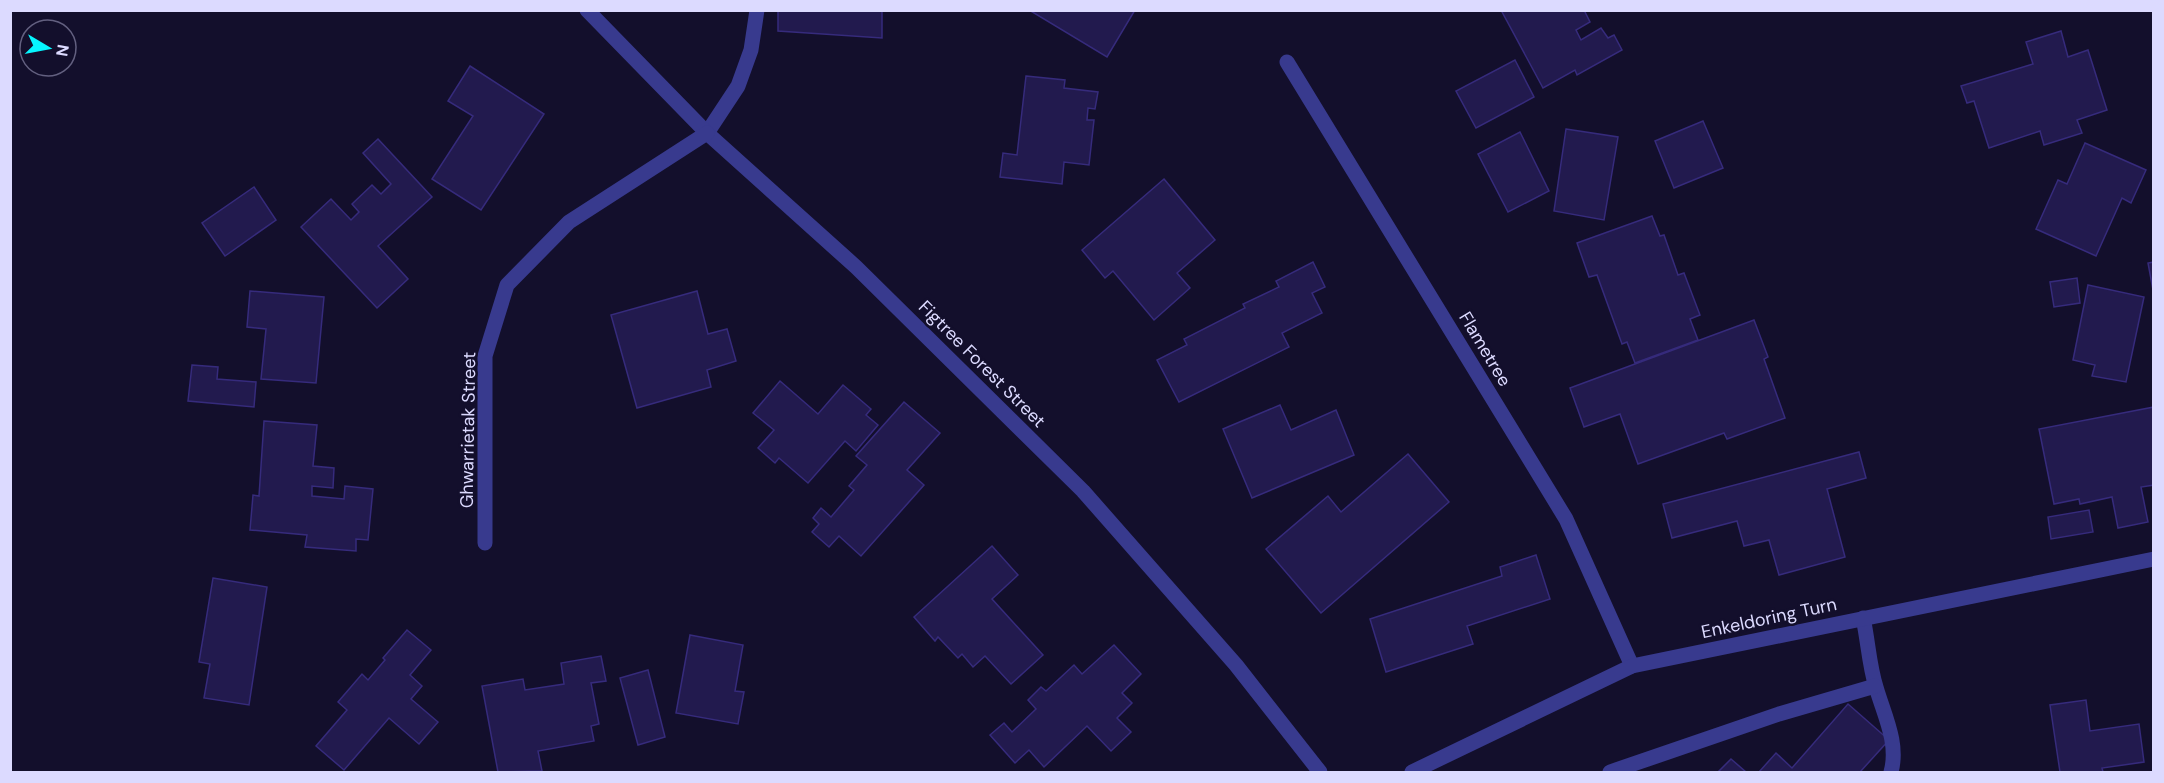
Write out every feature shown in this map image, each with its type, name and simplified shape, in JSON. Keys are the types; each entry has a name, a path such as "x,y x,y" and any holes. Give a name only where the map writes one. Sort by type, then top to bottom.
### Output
{"street":[{"name":"Figtree Forest Street","path":"587,10 707,133 856,267 1083,491 1236,665 1320,772"},
{"path":"707,133 738,86 751,50 757,10"},
{"name":"Flametree","path":"1287,62 1566,519 1632,666"},
{"name":"Ghwarrietak Street","path":"485,543 485,357 507,285 569,222 707,133"},
{"name":"Enkeldoring Turn","path":"1412,772 1632,666 2154,559"},
{"path":"1863,618 1875,686 1890,731 1894,759 1891,772"},
{"path":"1610,772 1779,714 1875,686"}],"building":[{"path":"778,10 882,10 882,38 778,31"},
{"path":"1029,10 1135,10 1107,57"},
{"path":"1501,10 1584,10 1590,22 1576,30 1581,40 1601,28 1608,38 1614,35 1622,50 1577,75 1575,70 1543,88"},
{"path":"2061,31 2068,57 2088,50 2107,110 2077,120 2082,133 2044,145 2040,131 1989,148 1974,101 1967,103 1961,86 2033,64 2026,42"},
{"path":"1515,60 1534,97 1476,128 1456,91"},
{"path":"470,66 544,114 481,210 432,179 473,116 448,101"},
{"path":"1026,76 1065,80 1064,88 1098,92 1095,109 1088,108 1087,120 1094,120 1089,165 1064,162 1062,184 1000,177 1003,153 1017,155"},
{"path":"1703,121 1723,168 1674,188 1655,141"},
{"path":"1566,129 1618,137 1604,220 1554,211"},
{"path":"1520,132 1549,191 1508,212 1478,154"},
{"path":"378,139 432,197 378,246 408,279 377,308 301,227 331,199 351,220 359,212 352,204 372,185 381,194 391,184 363,153"},
{"path":"2085,143 2146,170 2131,203 2122,198 2096,256 2036,229 2058,180 2067,184"},
{"path":"1164,179 1215,240 1177,273 1190,288 1154,320 1113,271 1105,278 1082,250"},
{"path":"254,187 276,220 225,256 202,223"},
{"path":"1652,216 1660,236 1664,235 1678,275 1684,273 1700,315 1690,319 1698,340 1635,363 1627,342 1622,344 1597,275 1589,277 1577,243"},
{"path":"1313,262 1325,287 1312,293 1322,313 1282,333 1289,347 1179,402 1157,360 1187,345 1184,339 1245,308 1243,304 1279,287 1276,281"},
{"path":"2154,262 2154,290 2153,290 2148,263"},
{"path":"2077,278 2080,303 2054,307 2050,282"},
{"path":"2088,285 2144,297 2126,382 2092,376 2095,365 2073,360"},
{"path":"250,291 324,297 316,383 261,379 266,329 247,327"},
{"path":"697,291 708,334 727,329 736,361 707,370 711,387 637,408 611,315"},
{"path":"1754,320 1768,357 1764,359 1785,418 1727,439 1724,433 1638,464 1620,414 1584,427 1570,388"},
{"path":"192,365 218,367 217,379 256,382 254,407 188,401"},
{"path":"780,381 818,414 843,385 871,409 866,415 878,425 856,451 845,441 808,483 779,458 775,463 758,448 774,430 753,413"},
{"path":"904,402 940,433 907,470 924,485 861,556 839,536 829,547 812,532 819,524 813,518 821,508 831,517 854,490 849,486 867,465 856,456"},
{"path":"1280,405 1291,430 1336,410 1354,455 1252,498 1223,429"},
{"path":"2154,407 2154,485 2141,487 2148,522 2118,528 2112,497 2080,504 2079,499 2054,504 2039,429"},
{"path":"264,421 317,425 313,466 334,468 333,488 312,486 312,496 344,499 345,486 373,489 368,540 356,539 356,551 305,547 307,535 250,530 253,495 259,496"},
{"path":"1859,452 1866,478 1827,489 1845,557 1779,575 1769,540 1744,546 1737,521 1672,538 1663,504"},
{"path":"1408,454 1449,502 1321,613 1266,549 1328,496 1341,512"},
{"path":"2089,510 2093,532 2051,539 2048,517"},
{"path":"992,546 1018,575 992,599 1043,655 1011,684 985,656 973,667 962,654 958,658 938,637 935,641 914,617"},
{"path":"1536,555 1550,599 1467,626 1473,644 1386,672 1370,619 1502,576 1500,567"},
{"path":"213,578 267,587 249,705 204,698 210,664 199,662"},
{"path":"407,630 431,650 410,675 422,686 411,699 438,722 419,744 389,718 344,770 316,746 347,710 338,702 362,674 368,680"},
{"path":"690,635 743,645 735,691 744,692 738,724 676,713"},
{"path":"1114,645 1141,674 1122,693 1132,703 1117,718 1131,732 1111,751 1087,726 1044,767 1029,750 1015,763 990,735 1004,723 1012,732 1036,709 1028,700 1041,687 1046,691 1074,665 1082,674"},
{"path":"601,656 606,681 591,683 599,724 591,726 594,741 538,751 542,771 498,772 482,686 523,679 525,690 564,684 561,663"},
{"path":"648,670 665,737 638,745 620,678"},
{"path":"2086,700 2090,731 2139,724 2144,762 2102,768 2103,772 2060,772 2050,705"},
{"path":"1848,704 1889,740 1860,772 1759,772 1776,753 1792,768"},
{"path":"1731,759 1746,772 1718,772"}]}
